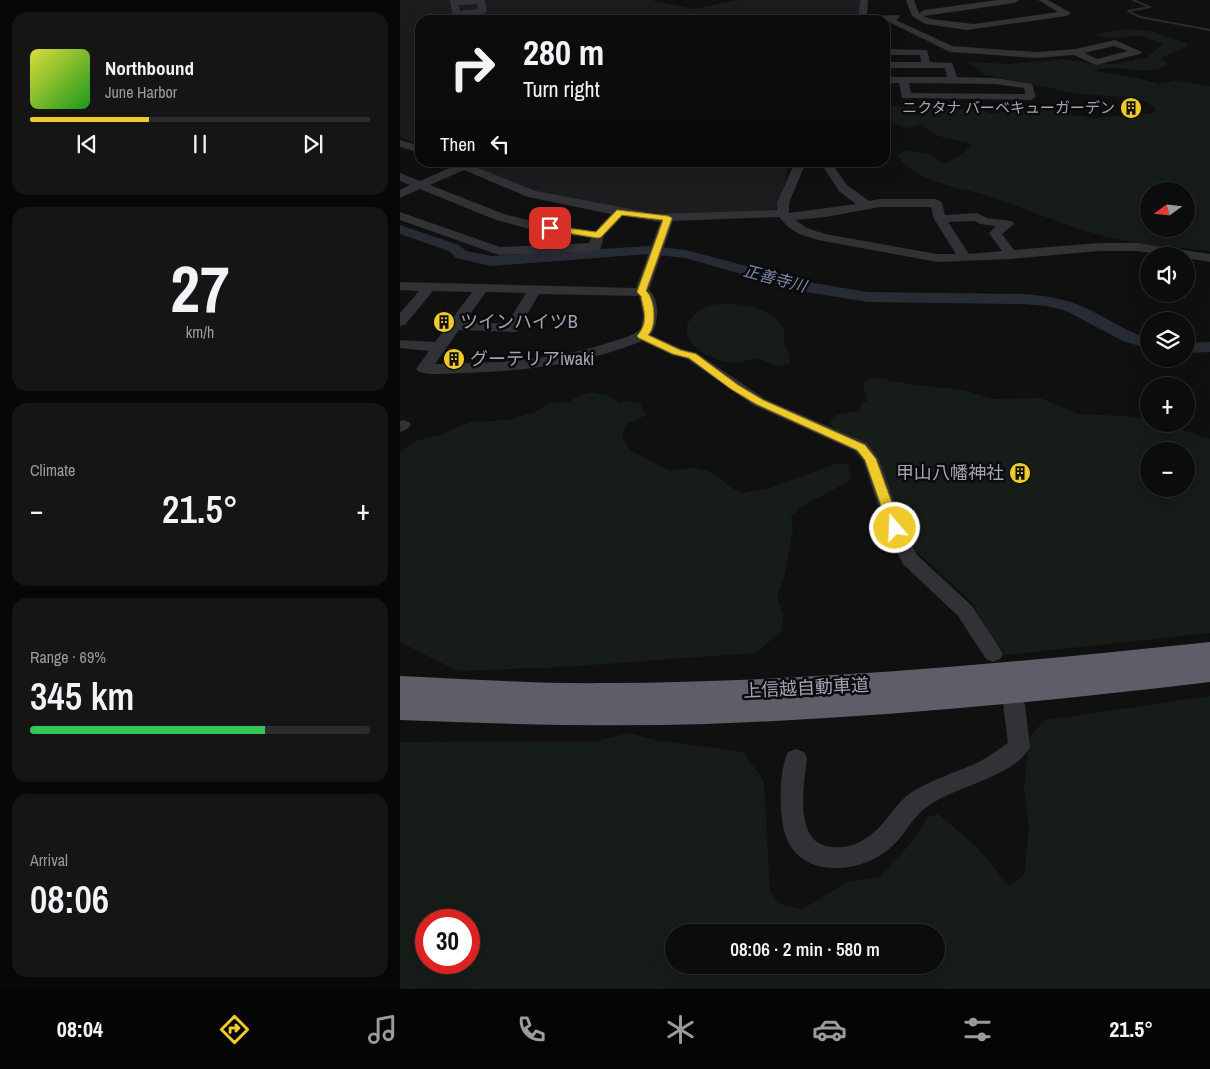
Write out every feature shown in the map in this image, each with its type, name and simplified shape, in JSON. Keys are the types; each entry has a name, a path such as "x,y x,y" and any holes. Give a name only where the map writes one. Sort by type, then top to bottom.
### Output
{"highway":[{"name":"上信越自動車道","path":"400,688 607,694 829,688 955,679 1210,652"},
{"name":"上信越自動車道","path":"410,709 609,714 746,710 961,698 1210,671"}],"street":[{"path":"862,15 864,0"},
{"path":"941,21 952,26 973,27 1067,13 1042,0"},
{"path":"915,1 915,14"},
{"path":"890,17 1018,3 1042,16"},
{"path":"915,14 928,22 970,16"},
{"path":"890,20 950,48 1037,54 1075,52 1115,43 1138,52 1096,62 1075,52"},
{"path":"890,52 924,52 926,65"},
{"path":"890,66 949,65 953,80"},
{"path":"890,80 903,80 953,80 995,81 1028,86 1031,97 906,96 903,80"},
{"path":"400,143 415,148"},
{"path":"400,194 421,186 454,167"},
{"path":"466,167 532,194 620,212 668,218 784,215 880,203 936,203 940,219 965,258"},
{"path":"799,167 783,203 784,215 802,231 824,237 937,258 965,258 1109,247 1145,248 1210,258"},
{"path":"829,167 843,188 867,206"},
{"path":"400,177 500,217 534,226 598,235"},
{"path":"400,216 499,250 514,251 595,246 598,235 620,212"},
{"path":"940,219 977,217 984,221 1008,224 996,233 1011,255"},
{"path":"641,292 668,218"},
{"path":"400,286 482,288 535,290 641,292 646,294 650,320 648,330 642,336 586,356 545,364 520,367 424,369 482,288"},
{"path":"400,322 429,287"},
{"path":"456,326 512,329 535,290"},
{"path":"642,336 677,352 692,356 735,387 760,402 861,447 870,459 895,528 910,559 965,611 993,654"},
{"path":"400,344 440,347"},
{"path":"796,758 792,808 794,833 811,853 826,857 848,859 866,852 881,842 917,800 987,768 1019,747 1014,704"}],"shaded area":[{"path":"400,0 651,0 694,9 738,0 859,0 861,5 857,15 415,15 415,144 400,137"},
{"path":"1123,29 1152,31 1188,44 1186,47 1161,58 1169,64 1159,68 1140,70 1103,68 1095,71 1138,78 1159,84 1177,80 1210,86 1210,251 1195,249 1195,247 1175,247 1130,242 1089,232 985,195 927,178 906,165 897,156 904,150 929,154 945,164 962,154 972,144 938,136 922,124 907,128 890,123 890,106 933,105 960,110 977,108 988,113 1038,106 1054,109 1059,113 1095,118 1152,114 1155,108 1144,101 1129,97 1080,94 985,75 968,62 1011,64 1062,59 1114,64 1146,58 1163,44 1140,36 1108,38 1093,35"},
{"path":"467,167 788,167 783,194 775,210 666,216 542,193"},
{"path":"729,303 762,310 775,318 785,331 784,340 790,363 779,366 758,359 736,363 728,362 711,357 695,346 687,333 690,319 706,307"},
{"path":"878,378 916,385 963,390 994,399 1040,398 1079,414 1140,418 1140,432 1189,432 1210,439 1210,633 1006,655 987,633 972,602 886,524 873,492 873,486 866,466 855,454 848,437 833,428 830,421 836,415 859,411 861,405 867,400 863,383 868,379"},
{"path":"593,392 608,396 620,403 626,401 640,404 646,415 627,424 622,437 630,450 669,471 694,467 709,471 735,490 744,493 769,488 838,463 848,465 851,480 801,507 791,516 793,529 785,573 777,597 784,616 781,632 755,653 564,667 458,671 400,642 400,452 415,441 443,434 470,422 508,420 534,412 550,403 569,402 580,395"},
{"path":"1210,696 1210,989 400,989 400,742 597,741 629,733 655,740 743,752 764,781 770,891 779,904 803,909 847,882 879,877 910,844 928,817 938,814 977,847 1009,886 1024,875 1029,830 1024,787 1029,737 1045,720"}],"waterway":[{"path":"1133,0 1150,7 1128,11 1140,17 1210,30"},
{"name":"正善寺川","path":"400,229 454,248 461,255 491,261 648,250 686,254 806,287 868,297 1022,299 1047,302 1060,304 1082,312 1140,341"},
{"name":"正善寺川","path":"1195,348 1210,347"}],"place":[{"name":"ニクタナ バーベキューガーデン","path":"1131,108"},
{"name":"ツインハイツB","path":"444,322"},
{"name":"グーテリアiwaki","path":"454,359"},
{"name":"甲山八幡神社","path":"1020,473"}],"route":[{"path":"550,228 598,235 620,212 668,218 641,292 646,294 650,320 648,330 642,336 677,352 692,356 735,387 760,402 861,447 870,459 895,528"}]}
